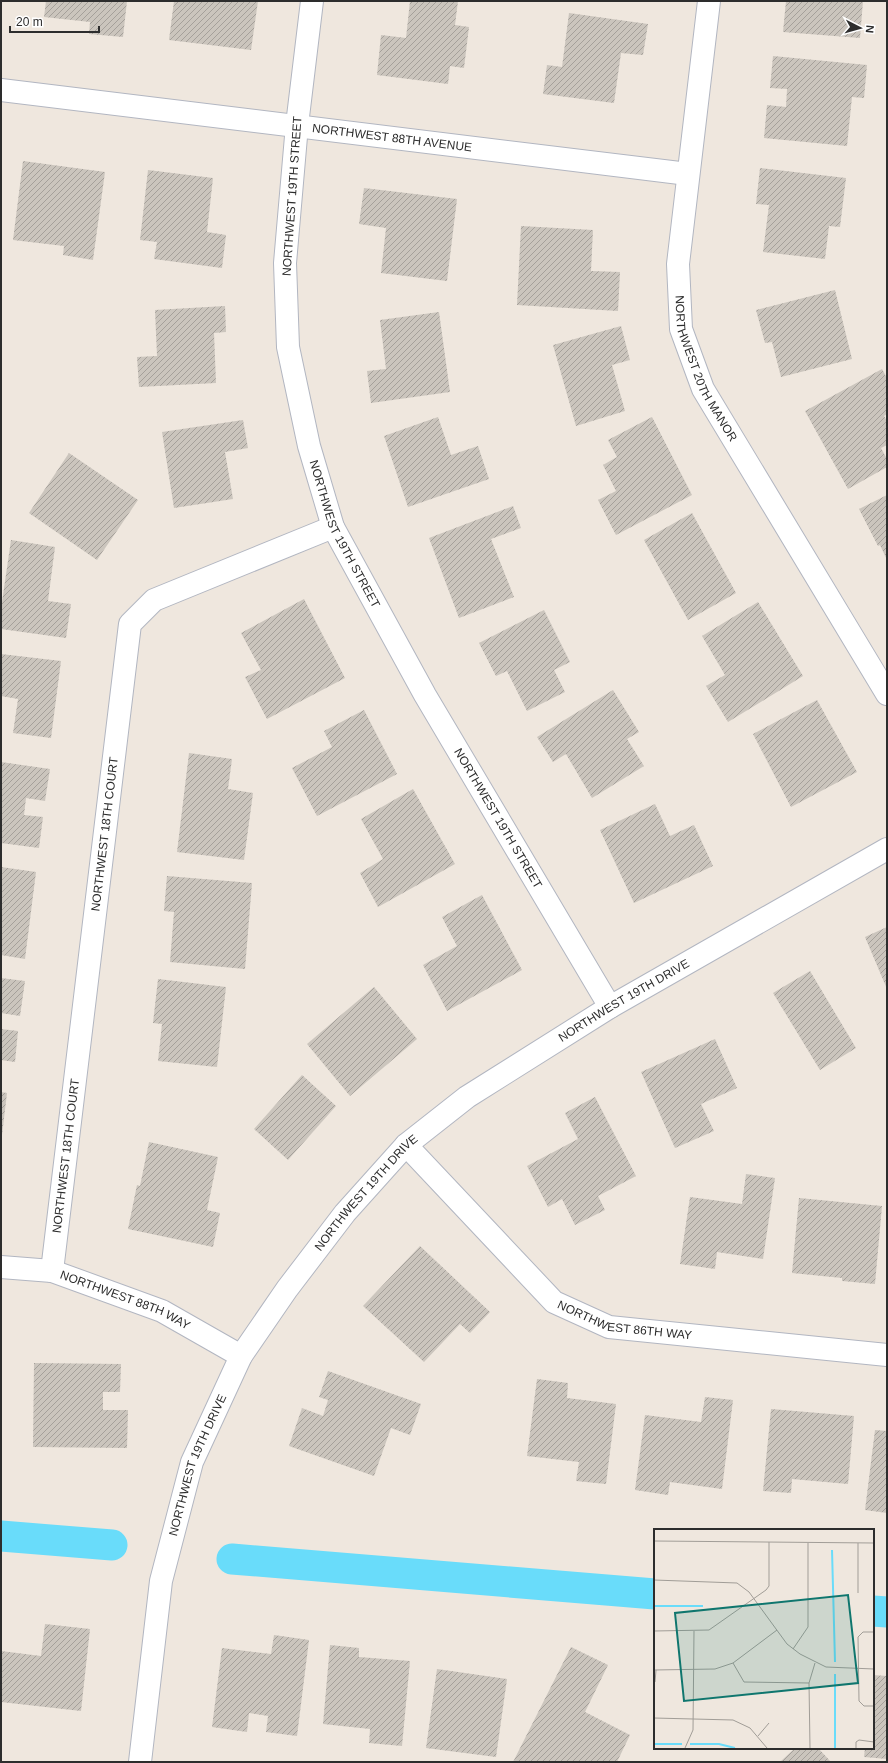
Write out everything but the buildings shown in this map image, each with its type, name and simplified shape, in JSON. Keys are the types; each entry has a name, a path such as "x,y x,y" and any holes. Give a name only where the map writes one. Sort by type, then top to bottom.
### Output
{"street":[{"name":"NORTHWEST 19TH STREET","path":"312,1 297,125 285,263 288,348 309,446 333,528 425,695 610,1007"},
{"name":"NORTHWEST 20TH MANOR","path":"708,1 678,264 681,329 703,389 887,694"},
{"name":"NORTHWEST 88TH AVENUE","path":"1,90 688,174"},
{"name":"NORTHWEST 18TH COURT","path":"52,1271 130,624 154,600 333,528"},
{"name":"NORTHWEST 19TH DRIVE","path":"140,1762 161,1581 192,1462 241,1356 287,1289 345,1213 406,1145 467,1098 610,1007 887,849"},
{"name":"NORTHWEST 86TH WAY","path":"406,1145 554,1302 609,1327 887,1355"},
{"name":"NORTHWEST 88TH WAY","path":"1,1267 52,1271 162,1311 241,1356"}],"waterway":[{"path":"1,1536 112,1545"},
{"path":"232,1559 654,1594"},
{"path":"874,1611 887,1612"}]}
